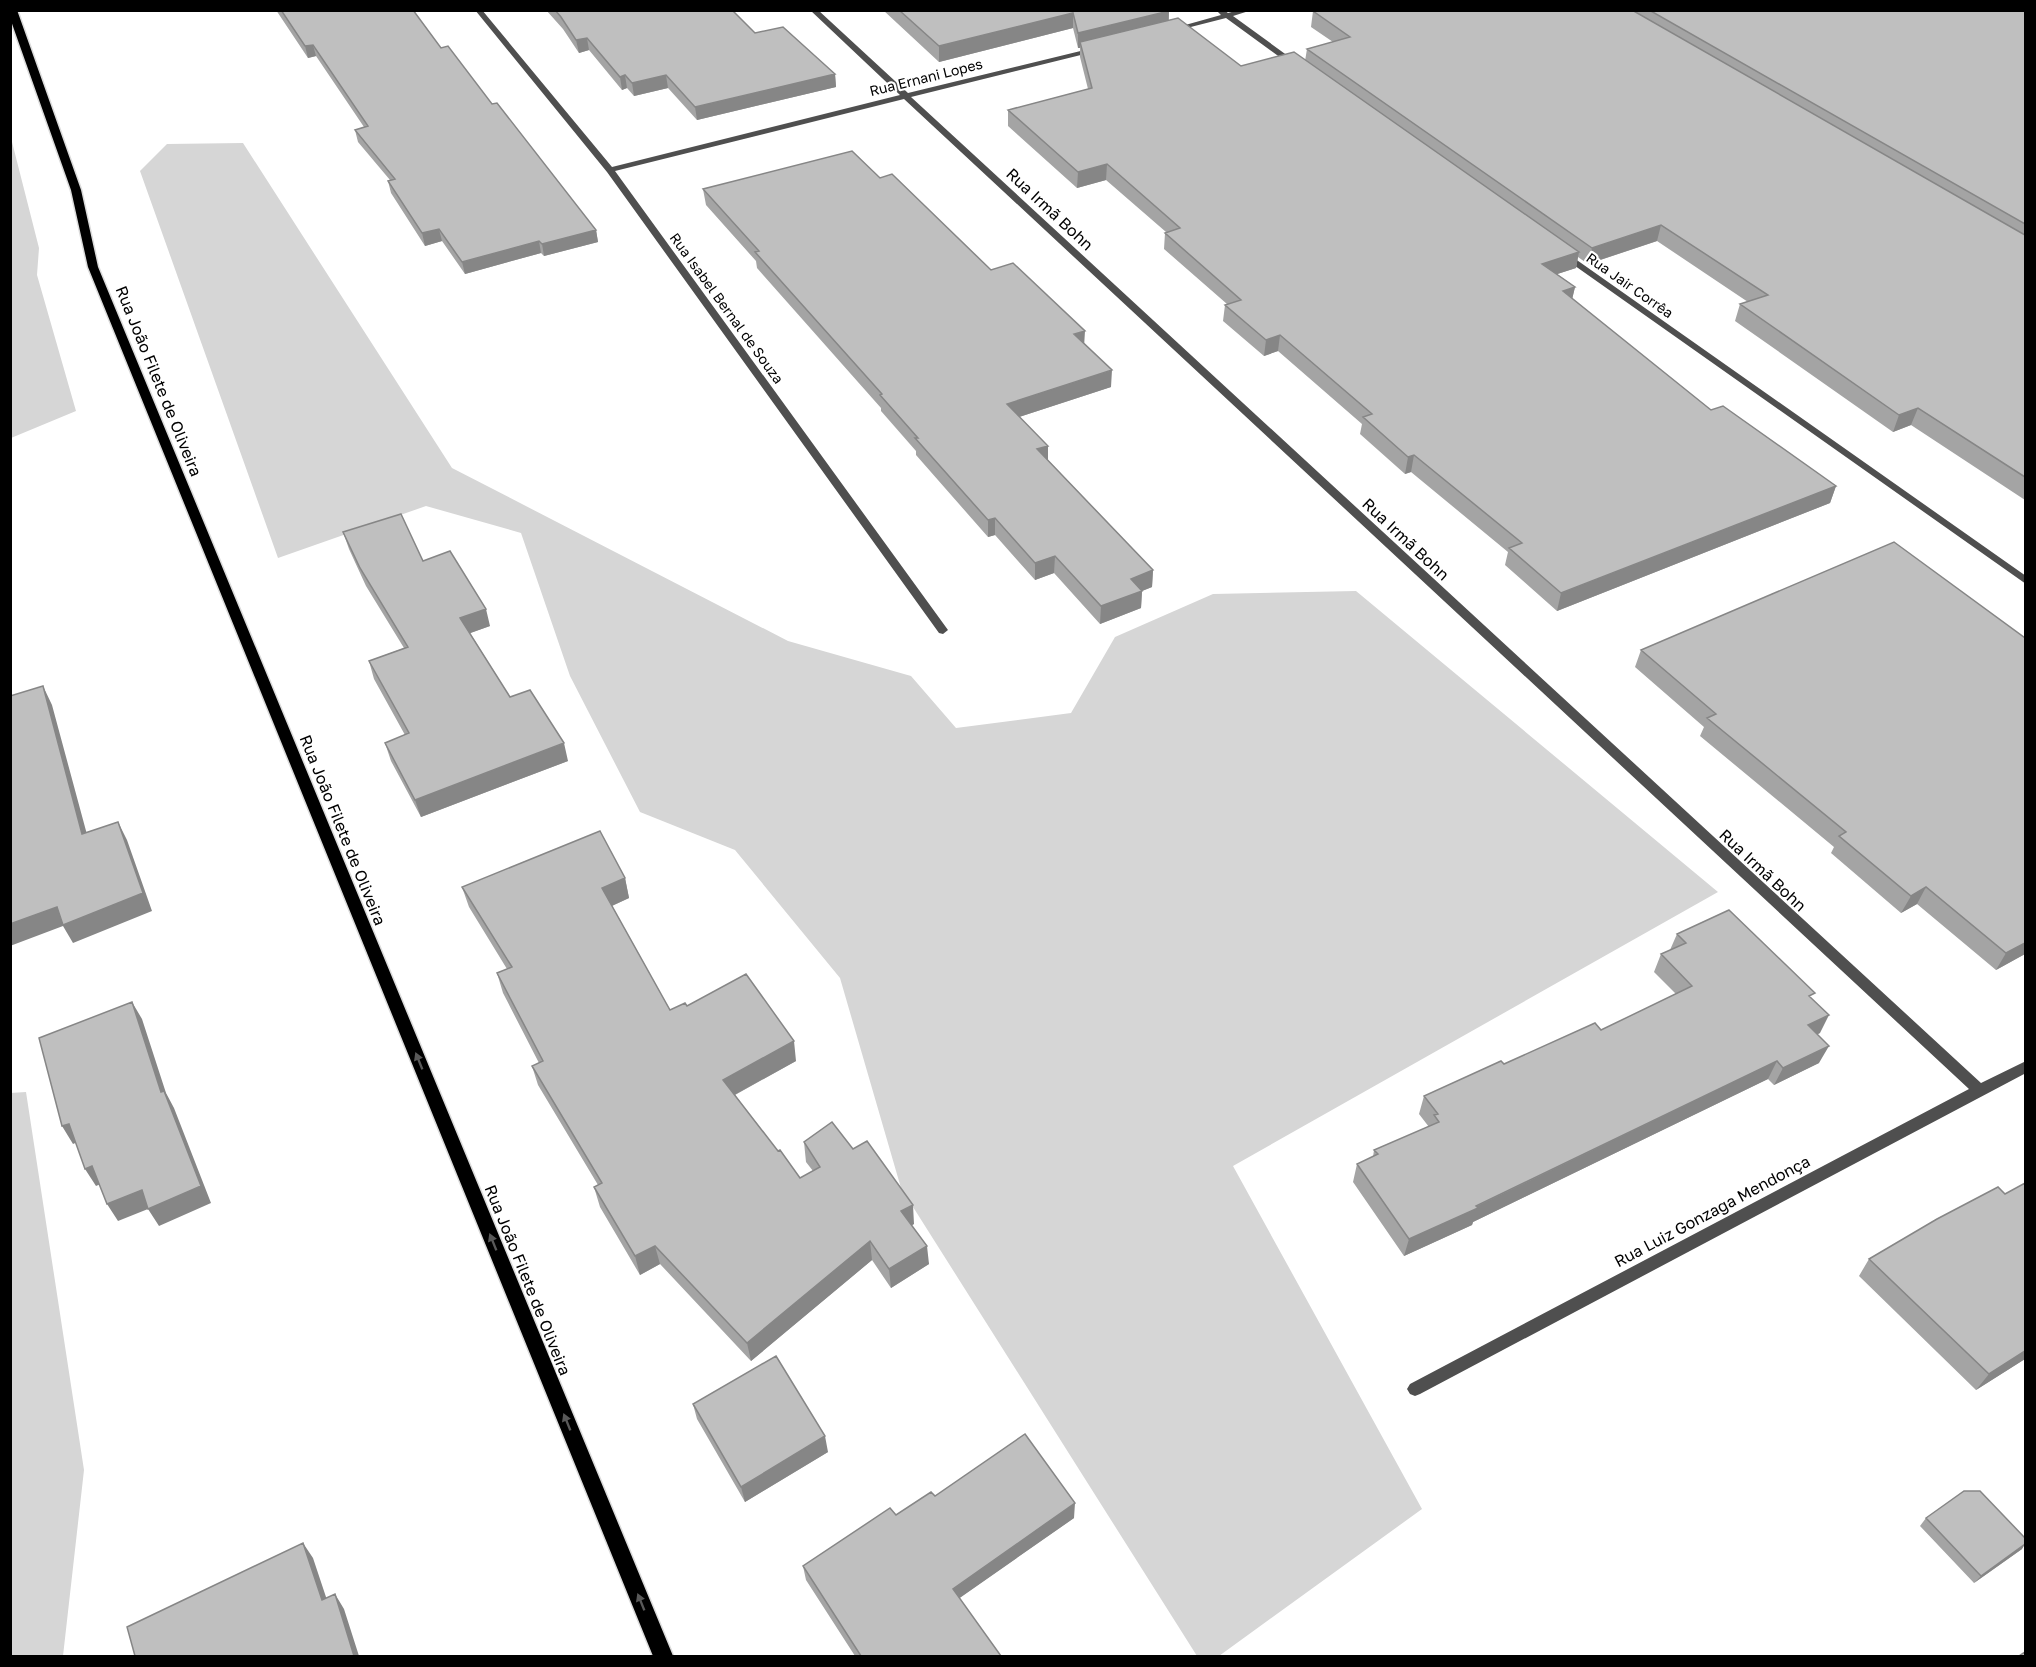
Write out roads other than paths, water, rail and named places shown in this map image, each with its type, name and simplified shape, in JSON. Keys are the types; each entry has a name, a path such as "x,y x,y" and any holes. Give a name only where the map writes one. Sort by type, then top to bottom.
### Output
{"main road":[{"name":"Rua João Filete de Oliveira","path":"12,10 76,190 93,267 663,1656"}],"street":[{"name":"Rua Isabel Bernal de Souza","path":"478,10 610,170 943,630"},
{"name":"Rua Irmã Bohn","path":"813,10 1979,1090"},
{"path":"1170,30 1223,13 1249,10"},
{"path":"1223,13 1305,71"},
{"name":"Rua Ernani Lopes","path":"610,170 1101,48"},
{"name":"Rua Jair Corrêa","path":"1558,250 2025,581"},
{"name":"Rua Luiz Gonzaga Mendonça","path":"1415,1389 2025,1066"}]}
